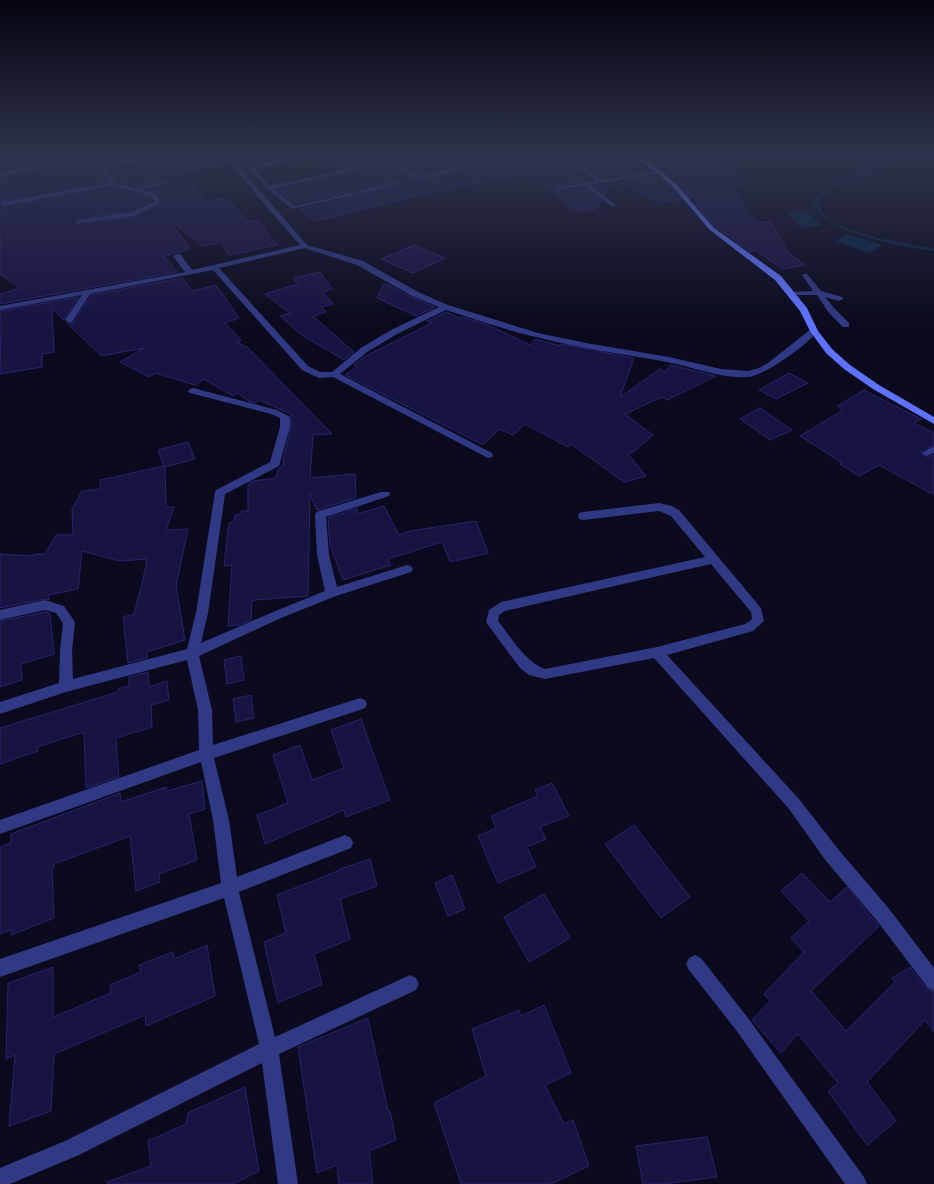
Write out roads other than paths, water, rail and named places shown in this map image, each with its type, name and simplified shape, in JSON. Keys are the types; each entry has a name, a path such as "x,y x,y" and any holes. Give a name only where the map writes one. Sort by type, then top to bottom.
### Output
{"street":[{"path":"79,222 134,214 139,211"},
{"path":"274,211 305,246"},
{"path":"697,211 712,229 778,278 804,310 814,331 829,351 847,368 876,388 934,421"},
{"path":"0,308 215,268 305,246 360,263 415,294 445,306 536,335 586,346 669,360 732,373 748,374 762,370 771,365 814,331"},
{"path":"177,256 190,273"},
{"path":"215,268 305,368 319,375 334,374 488,454"},
{"path":"69,320 86,293"},
{"path":"334,374 364,350 394,332 445,306"},
{"path":"193,391 285,416 285,427 275,464 220,492 215,534 202,613 192,653 205,710 206,754 221,820 230,888 269,1049 288,1184"},
{"path":"332,593 323,555 320,509 385,494"},
{"path":"584,516 660,507 675,513 714,559 757,611 758,621 749,628 657,652 545,674 534,671 525,664 492,622 494,613 501,606 714,559"},
{"path":"0,708 66,686 192,653 277,615 332,593 408,569"},
{"path":"0,615 45,605 60,609 69,622 66,651 66,686"},
{"path":"657,652 790,798 832,855 884,916 934,982"},
{"path":"0,827 206,754 360,704"},
{"path":"0,968 230,888 344,843"},
{"path":"696,964 742,1024 857,1184"},
{"path":"0,1178 72,1148 269,1049 410,984"}],"lane":[{"path":"805,275 832,312 846,325"},
{"path":"792,294 819,293 839,300"}],"water":[{"path":"807,212 823,226 802,228 787,213"},
{"path":"847,234 882,245 870,253 835,241"}],"waterway":[{"path":"820,211 830,221 855,232 881,240 934,250"}]}
